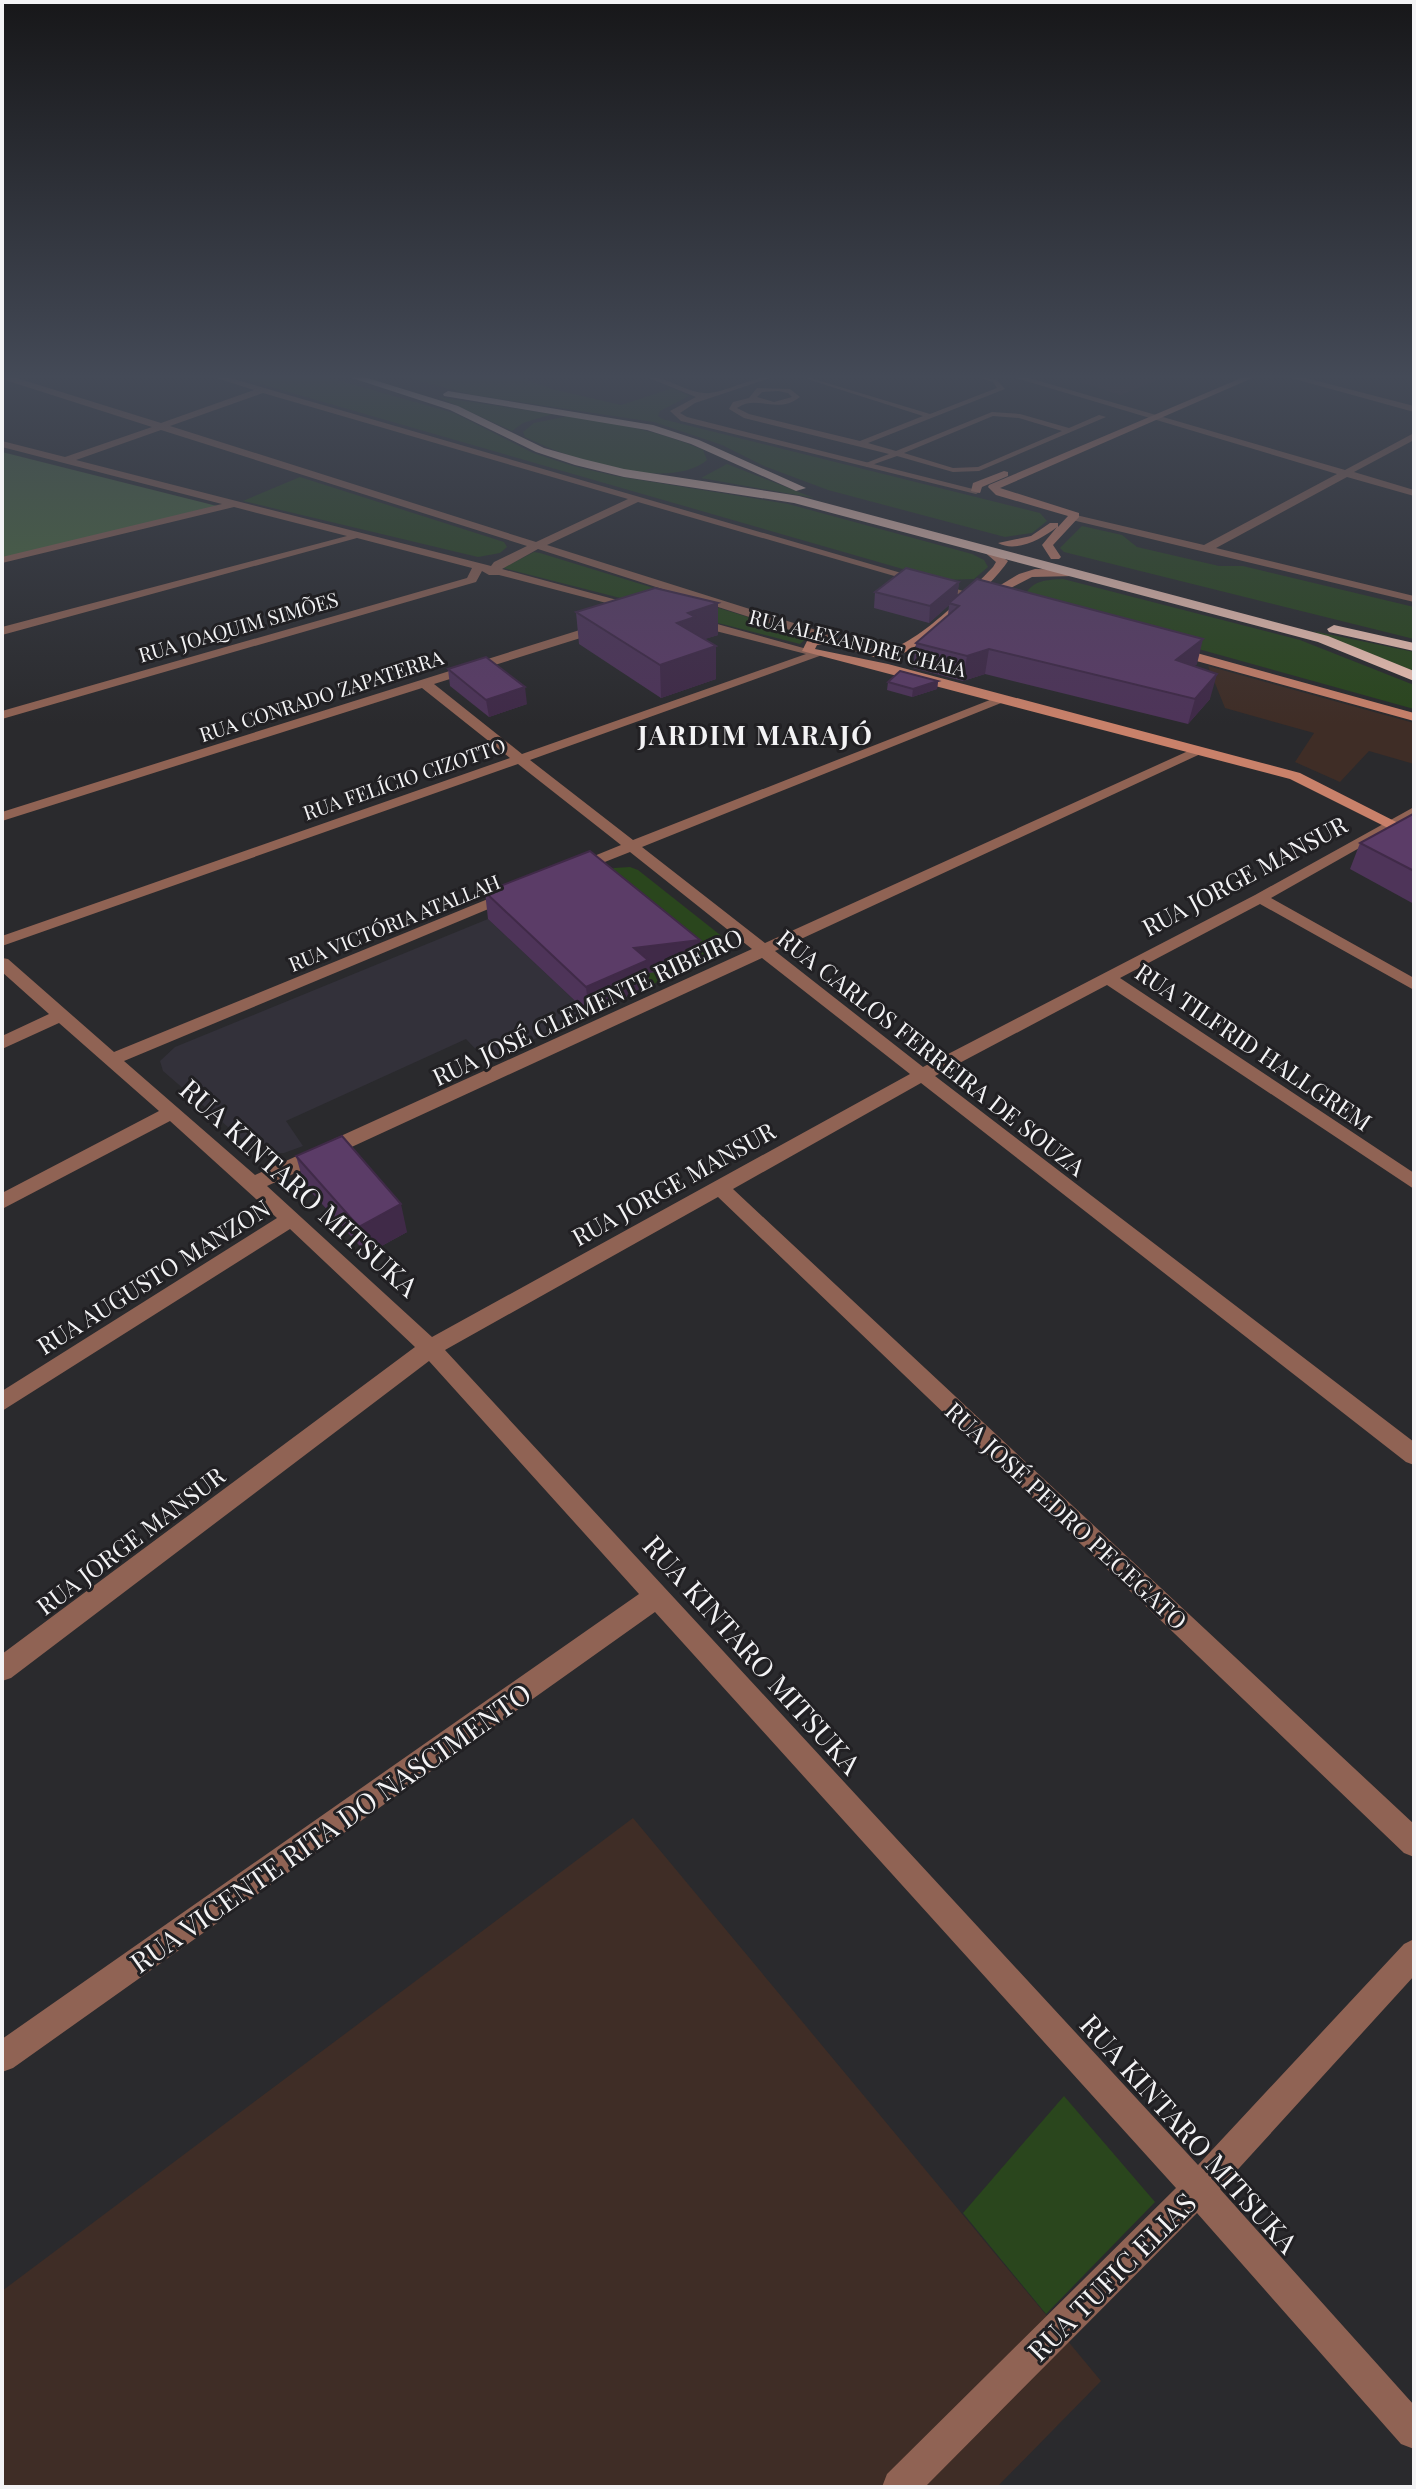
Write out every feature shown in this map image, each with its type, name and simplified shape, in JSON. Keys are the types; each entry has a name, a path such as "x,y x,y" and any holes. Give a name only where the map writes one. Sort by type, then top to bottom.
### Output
{"highway":[{"path":"753,492 795,499 1323,639 1414,676"},
{"path":"816,492 1198,596 1414,647"}],"main road":[{"path":"980,492 1043,510 1055,519 1056,522 1040,536 1003,543"},
{"path":"1003,492 1076,518 1047,545 1055,557"},
{"path":"837,641 842,650 818,653 812,642 837,641 884,661 904,662 978,597 1002,564 999,557 987,550"},
{"path":"978,597 1002,592 1022,577 1050,571 1074,573"},
{"path":"978,597 999,603"},
{"path":"1160,647 1414,717"},
{"name":"RUA ALEXANDRE CHAIA","path":"818,653 867,666 884,661 1005,699 1295,776 1414,837"}],"street":[{"path":"186,492 356,537 475,574 498,572 498,564 634,498"},
{"path":"363,492 837,641"},
{"path":"614,492 978,597"},
{"path":"1206,549 1308,492"},
{"path":"2,560 234,505"},
{"path":"1076,518 1414,599"},
{"path":"2,631 356,537"},
{"name":"RUA JOAQUIM SIMÕES","path":"2,715 475,574 535,547"},
{"name":"RUA CONRADO ZAPATERRA","path":"2,817 652,611 498,572"},
{"name":"RUA ALEXANDRE CHAIA","path":"680,618 818,653"},
{"name":"RUA FELÍCIO CIZOTTO","path":"2,941 818,653"},
{"name":"RUA CARLOS FERREIRA DE SOUZA","path":"424,683 922,1075 1414,1455"},
{"path":"558,876 1005,699"},
{"name":"RUA JOSÉ CLEMENTE RIBEIRO","path":"253,1184 1202,750"},
{"name":"RUA JORGE MANSUR","path":"2,1669 430,1348 922,1075 1260,898 1414,811"},
{"name":"RUA VICTÓRIA ATALLAH","path":"111,1060 529,888"},
{"path":"1260,898 1414,985"},
{"name":"RUA KINTARO MITSUKA","path":"2,963 253,1184 430,1348 1198,2189 1414,2431"},
{"name":"RUA TILFRID HALLGREM","path":"1107,977 1414,1182"},
{"path":"2,1043 61,1015"},
{"path":"2,1202 170,1113"},
{"name":"RUA JOSÉ PEDRO PECEGATO","path":"719,1187 1414,1843"},
{"name":"RUA AUGUSTO MANZON","path":"2,1402 291,1219"},
{"name":"RUA VICENTE RITA DO NASCIMENTO","path":"2,2057 657,1596"},
{"name":"RUA TUFIC ELIAS","path":"900,2487 1198,2189 1414,1954"}],"shaded area":[{"path":"1208,666 1414,723 1414,764 1369,751 1340,782 1295,762 1314,733 1225,708"},
{"path":"488,919 589,1014 487,1061 466,1039 286,1121 303,1146 284,1153 265,1153 250,1146 163,1071 160,1061 175,1047"},
{"path":"633,1818 1101,2381 997,2487 2,2487 2,2291"}],"green space":[{"path":"2,492 162,492 217,506 2,558"},
{"path":"264,492 348,492 504,542 507,547 500,553 478,557 243,501"},
{"path":"636,492 715,492 788,504 972,554 984,560 988,567 974,579 941,580"},
{"path":"781,492 799,492 814,498"},
{"path":"836,492 956,492 1040,513 1047,521 1032,533 1005,537"},
{"path":"1082,526 1122,535 1137,547 1219,566 1243,566 1414,607 1414,639 1064,552 1060,548"},
{"path":"534,552 809,636 800,644 503,568"},
{"path":"1063,579 1300,640 1414,685 1414,709 1033,603 1025,595 1036,584"},
{"path":"1313,631 1414,652 1414,671"},
{"path":"614,868 638,870 724,938 724,947 719,955 649,986 608,951 592,877"},
{"path":"1064,2096 1155,2202 1046,2314 963,2213"}],"building":[{"path":"906,568 959,582 930,606 875,592"},
{"path":"977,579 1203,639 1176,660 1217,674 1195,699 989,649 967,656 916,643 959,606 949,603"},
{"path":"655,588 718,603 688,613 695,617 677,623 716,646 660,665 576,612"},
{"path":"486,657 525,687 486,700 448,669"},
{"path":"900,671 938,681 913,689 888,682"},
{"path":"1413,814 1414,871 1360,843"},
{"path":"590,851 700,940 634,948 648,960 586,987 485,892"},
{"path":"342,1136 401,1204 359,1227 296,1156"}],"district":[{"name":"JARDIM MARAJÓ","path":"756,734"}]}
